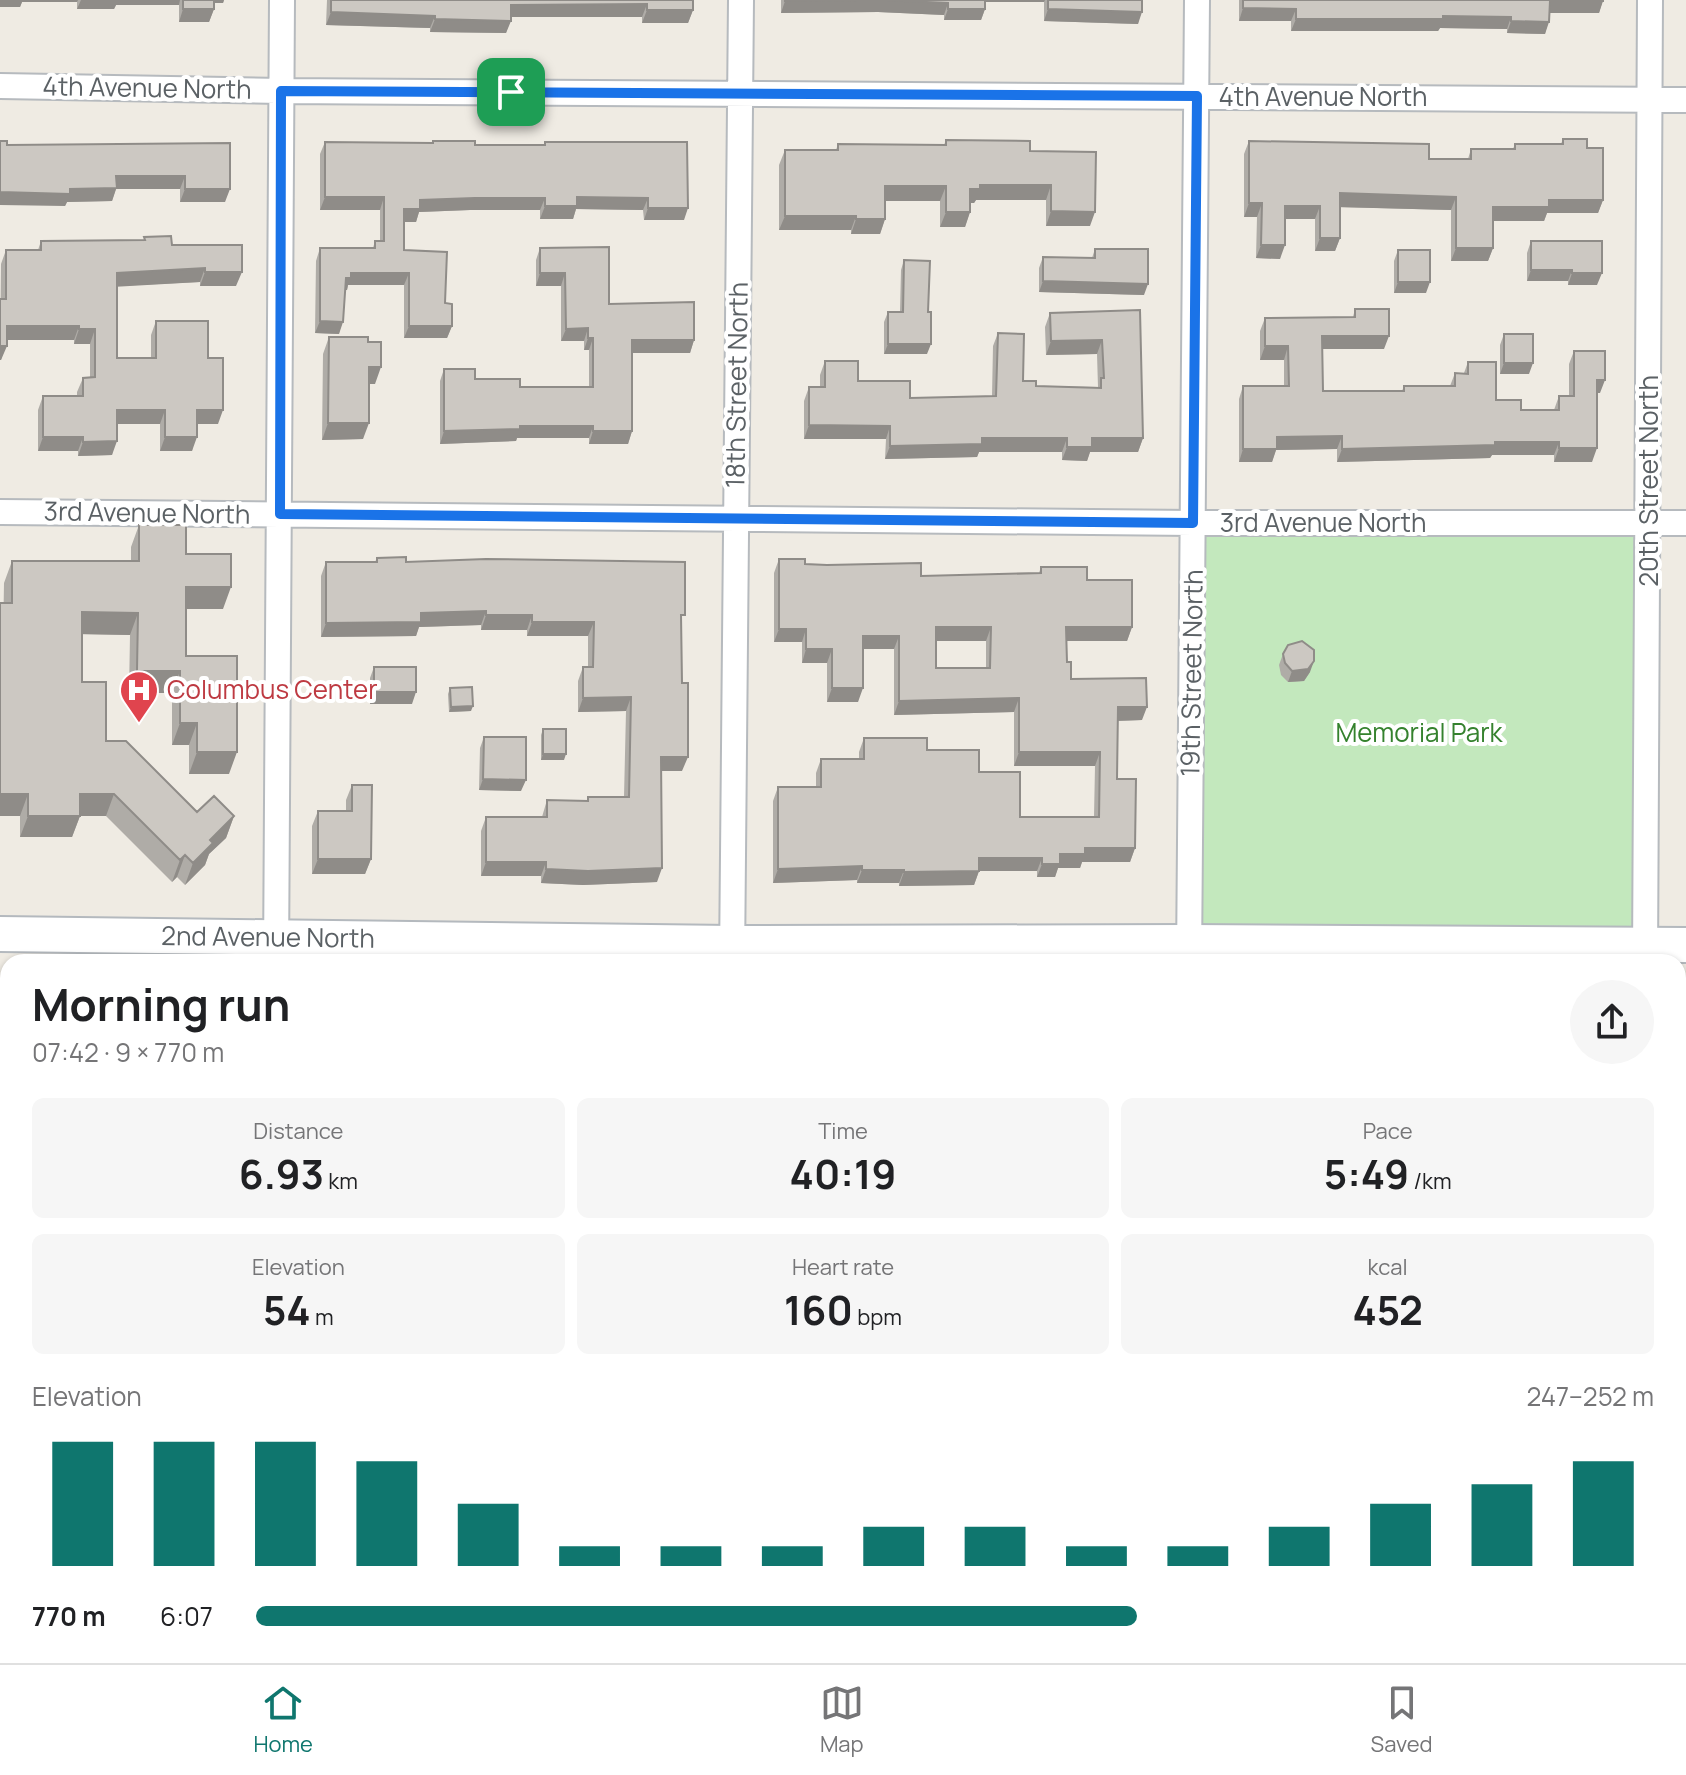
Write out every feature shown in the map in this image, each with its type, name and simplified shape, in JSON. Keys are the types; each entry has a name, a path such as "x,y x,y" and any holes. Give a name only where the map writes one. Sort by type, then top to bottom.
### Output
{"main road":[{"name":"2nd Avenue North","path":"0,934 276,949 732,952 1645,953 1686,945"}],"street":[{"path":"276,949 282,0"},
{"name":"18th Street North","path":"732,952 741,0"},
{"name":"19th Street North","path":"1189,952 1197,0"},
{"name":"20th Street North","path":"1645,953 1650,0"},
{"name":"4th Avenue North","path":"0,86 281,91 1686,100"},
{"name":"3rd Avenue North","path":"0,512 1193,523 1686,523"}],"green space":[{"name":"Memorial Park","path":"1649,522 1645,945 1189,942 1193,523"}],"building":[{"path":"183,0 214,0 214,9 183,9"},
{"path":"331,0 693,0 693,10 647,10 647,4 511,5 511,21 435,19 435,16 331,12"},
{"path":"785,0 882,0 785,1"},
{"path":"882,0 985,0 985,9 948,9 948,3"},
{"path":"1048,0 1142,0 1142,12 1048,9"},
{"path":"1243,0 1603,1 1550,1 1549,22 1511,21 1511,17 1443,16 1443,19 1296,19 1296,9 1243,8"},
{"path":"1563,139 1587,139 1587,148 1603,148 1603,200 1549,200 1549,207 1493,207 1493,248 1456,248 1456,197 1340,193 1340,238 1320,238 1320,206 1285,206 1285,245 1261,245 1262,203 1249,203 1249,141 1429,144 1429,159 1471,159 1471,149 1515,149 1515,144 1563,144"},
{"path":"946,140 1030,141 1030,151 1096,152 1095,212 1051,211 1051,185 980,185 980,189 970,189 970,212 946,212 946,186 885,186 885,219 785,216 785,150 838,150 838,144 946,145"},
{"path":"0,141 7,141 7,145 230,143 230,189 185,189 185,176 116,176 117,188 70,189 70,194 0,192"},
{"path":"475,141 475,145 687,142 688,208 648,208 648,198 577,197 577,206 545,206 545,198 420,200 420,209 404,209 404,250 447,252 445,303 452,304 452,326 409,326 409,273 351,273 351,278 346,278 343,322 320,321 320,248 375,248 375,241 384,241 384,197 325,197 325,142"},
{"path":"171,236 172,245 242,245 242,272 205,272 205,268 117,273 117,358 156,358 156,321 208,321 208,358 223,358 223,410 197,410 197,437 165,437 165,410 117,410 117,441 83,442 83,437 43,437 43,396 83,396 83,378 95,377 95,329 79,329 79,326 7,326 7,346 0,346 0,299 6,299 6,250 41,250 41,241 145,240 144,237"},
{"path":"1531,241 1602,241 1602,273 1531,270"},
{"path":"609,247 609,304 694,302 694,340 632,340 632,431 593,431 593,426 520,426 520,429 444,431 444,369 475,369 475,379 520,379 520,387 593,387 593,338 588,338 588,328 566,329 565,273 540,273 540,248"},
{"path":"1095,249 1148,249 1148,284 1043,281 1043,257 1095,258"},
{"path":"1398,250 1430,250 1430,282 1398,282"},
{"path":"904,260 930,261 928,312 931,312 931,344 888,344 888,312 903,312"},
{"path":"1355,309 1389,309 1389,336 1322,336 1323,391 1404,391 1404,386 1455,386 1455,373 1468,374 1468,362 1496,362 1496,400 1521,400 1521,410 1559,410 1559,396 1574,396 1574,351 1605,351 1605,380 1597,380 1597,448 1559,448 1559,442 1495,442 1495,445 1342,449 1342,436 1277,437 1277,449 1243,449 1243,386 1289,386 1288,346 1265,346 1265,318 1355,317"},
{"path":"1140,310 1143,438 1092,438 1092,447 1067,447 1067,438 982,438 982,444 890,446 890,426 809,425 809,387 825,387 825,361 858,361 858,381 910,381 910,398 996,396 998,333 1024,334 1023,381 1036,381 1036,386 1101,388 1101,378 1104,378 1102,340 1051,341 1050,313"},
{"path":"1504,334 1533,334 1533,363 1504,363"},
{"path":"329,337 368,337 368,342 381,342 381,367 369,367 369,423 328,423"},
{"path":"139,525 186,525 186,554 231,554 231,587 186,587 186,656 237,656 237,752 197,752 197,723 180,723 180,671 137,671 138,613 82,612 82,682 106,682 106,741 126,741 197,812 214,796 234,816 193,863 185,855 180,860 114,794 80,794 80,816 28,816 28,794 0,794 0,603 12,603 12,561 139,561"},
{"path":"406,557 406,562 486,559 685,562 685,615 681,615 682,683 688,683 688,757 661,757 662,868 588,871 546,869 546,862 486,862 486,817 547,817 547,800 588,801 588,797 629,797 631,697 583,698 583,667 593,667 594,622 532,622 532,615 486,615 486,611 421,613 421,622 326,623 326,562 377,562 377,558"},
{"path":"779,559 805,559 805,564 827,565 921,563 921,576 1041,573 1041,567 1087,567 1087,580 1132,580 1132,627 1066,627 1071,679 1146,678 1147,707 1118,707 1117,779 1136,779 1135,848 1085,848 1085,854 1060,854 1060,864 1042,864 1042,858 979,858 979,871 904,872 862,870 862,866 778,869 778,787 821,787 821,759 864,759 864,738 927,738 927,750 979,750 979,772 1020,772 1020,817 1099,817 1100,752 1019,752 1019,698 899,701 899,636 863,636 863,688 832,688 832,649 806,649 806,629 779,629","holes":["936,627 991,627 990,668 936,668"]},
{"path":"1302,641 1314,650 1314,661 1308,669 1292,671 1285,663 1283,654 1288,645"},
{"path":"374,667 416,667 416,692 374,692"},
{"path":"472,687 473,706 451,707 450,688"},
{"path":"543,729 566,729 566,754 543,754"},
{"path":"484,737 526,737 526,780 483,779"},
{"path":"352,785 372,785 371,859 318,859 318,811 352,811"}],"place":[{"name":"Columbus Center","path":"139,724"}],"route":[{"path":"281,91 511,92 1197,96 1193,523 280,514 281,91"}]}
